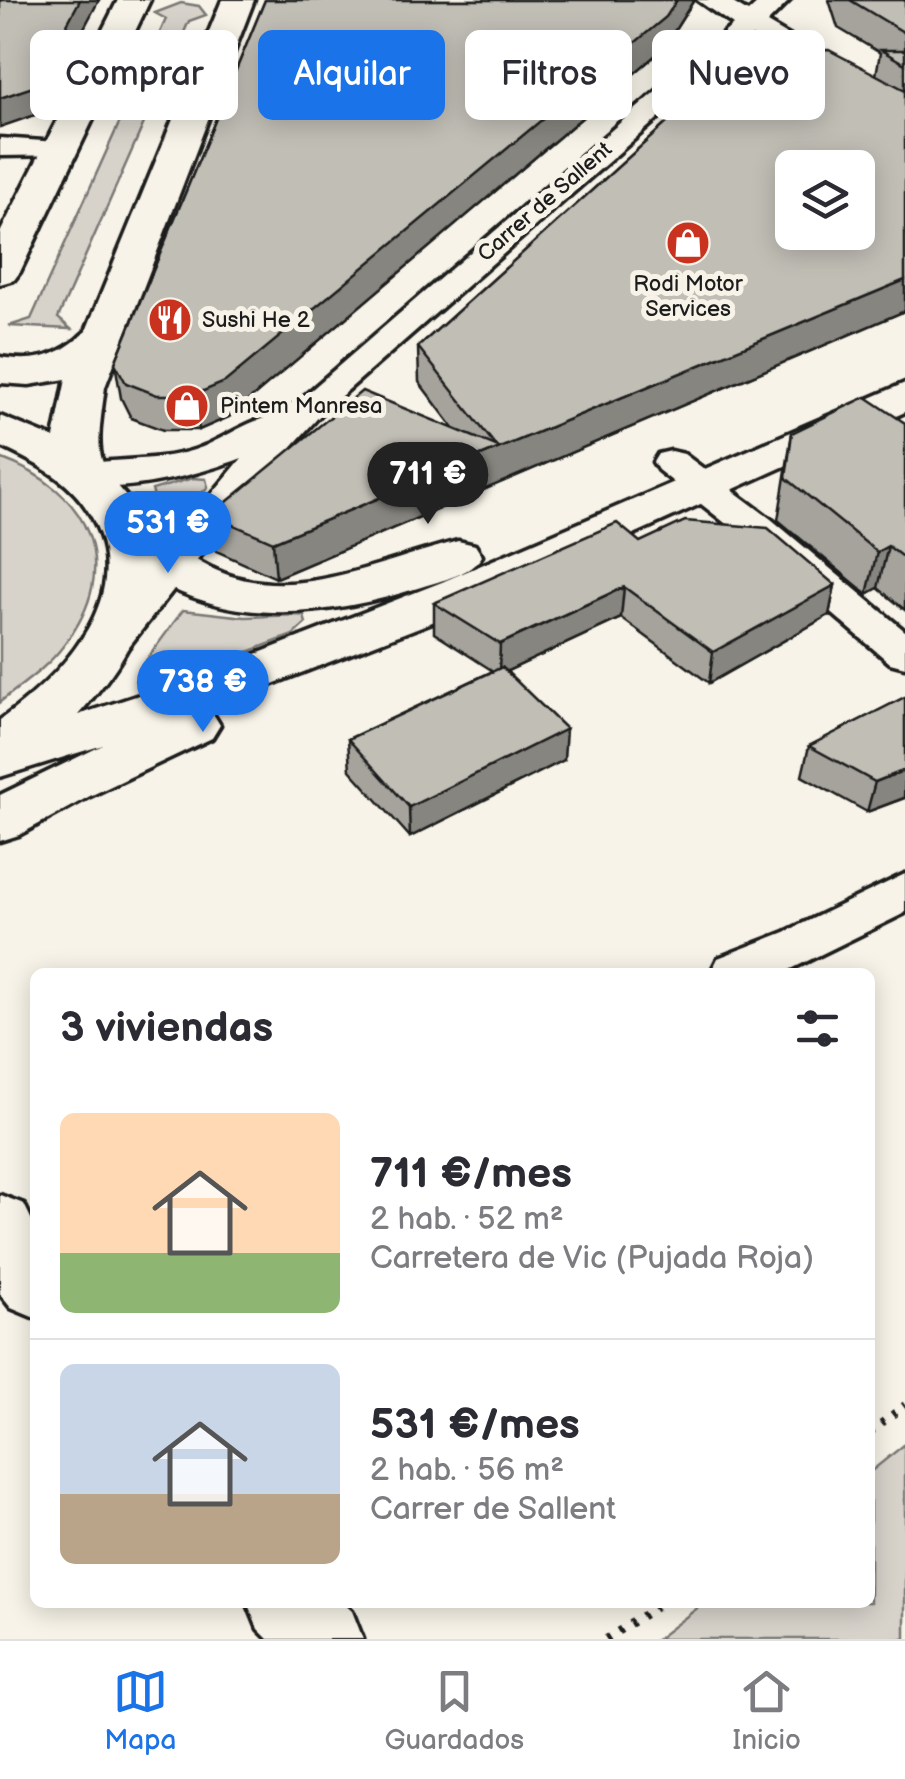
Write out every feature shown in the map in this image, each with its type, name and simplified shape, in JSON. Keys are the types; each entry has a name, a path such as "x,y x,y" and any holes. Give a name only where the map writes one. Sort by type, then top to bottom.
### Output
{"main road":[{"path":"0,272 129,10 159,0"},
{"path":"82,475 74,442 78,411 226,8"},
{"path":"0,370 29,373 70,365 102,338"},
{"path":"0,820 40,795 130,758 316,667 379,629 688,474 905,359"},
{"path":"0,429 57,455 82,475 170,568 238,594 298,597 369,589 405,579 905,396"},
{"path":"0,746 68,698 112,640 126,604 129,570 126,540 115,512"},
{"path":"0,758 82,734 379,629"},
{"path":"291,1608 324,1639"}],"street":[{"path":"710,0 905,116"},
{"name":"Carrer de Sallent","path":"112,640 234,488 312,404 778,0"},
{"path":"0,147 62,149"},
{"name":"Carrer de Sallent","path":"82,475 164,470 205,460 236,450 312,404"},
{"path":"688,474 905,653"},
{"path":"745,968 802,945 905,892"}],"path":[{"path":"875,1428 905,1404"},
{"path":"606,1639 655,1608"}],"shaded area":[{"path":"181,3 199,6 206,15 189,21 185,30 161,30 166,19 155,13"},
{"path":"121,120 145,120 58,318 71,329 9,326 31,319"},
{"path":"0,458 31,472 75,510 88,534 94,560 92,587 82,616 64,645 0,702"},
{"path":"193,478 206,479 208,487 183,510 166,513 157,507 152,490"},
{"path":"183,610 245,617 299,615 304,616 306,623 293,635 186,675 143,684 137,678 139,670"},
{"path":"905,1444 905,1639 657,1639 697,1608 875,1608 875,1468"}],"building":[{"path":"0,0 80,0 64,30 30,30 30,88 0,98"},
{"path":"265,0 677,0 666,17 632,45 632,30 465,30 465,120 542,120 225,382 194,395 157,395 126,383 115,363 215,120 238,120 238,65"},
{"path":"850,0 905,0 905,33"},
{"path":"825,50 905,90 905,280 273,542 211,515 362,391 496,446 418,347 670,120 825,120"},
{"path":"881,50 905,50 905,64"},
{"path":"866,397 905,423 905,559 888,546 877,552 786,478 792,433"},
{"path":"685,521 768,528 835,585 713,652 624,587 500,644 434,603 617,523 640,542"},
{"path":"502,667 566,729 409,807 348,739"},
{"path":"905,697 905,770 875,782 809,746"}],"place":[{"name":"Rodi Motor Services","path":"688,243"},
{"name":"Sushi He 2","path":"170,320"},
{"name":"Pintem Manresa","path":"187,406"}]}
